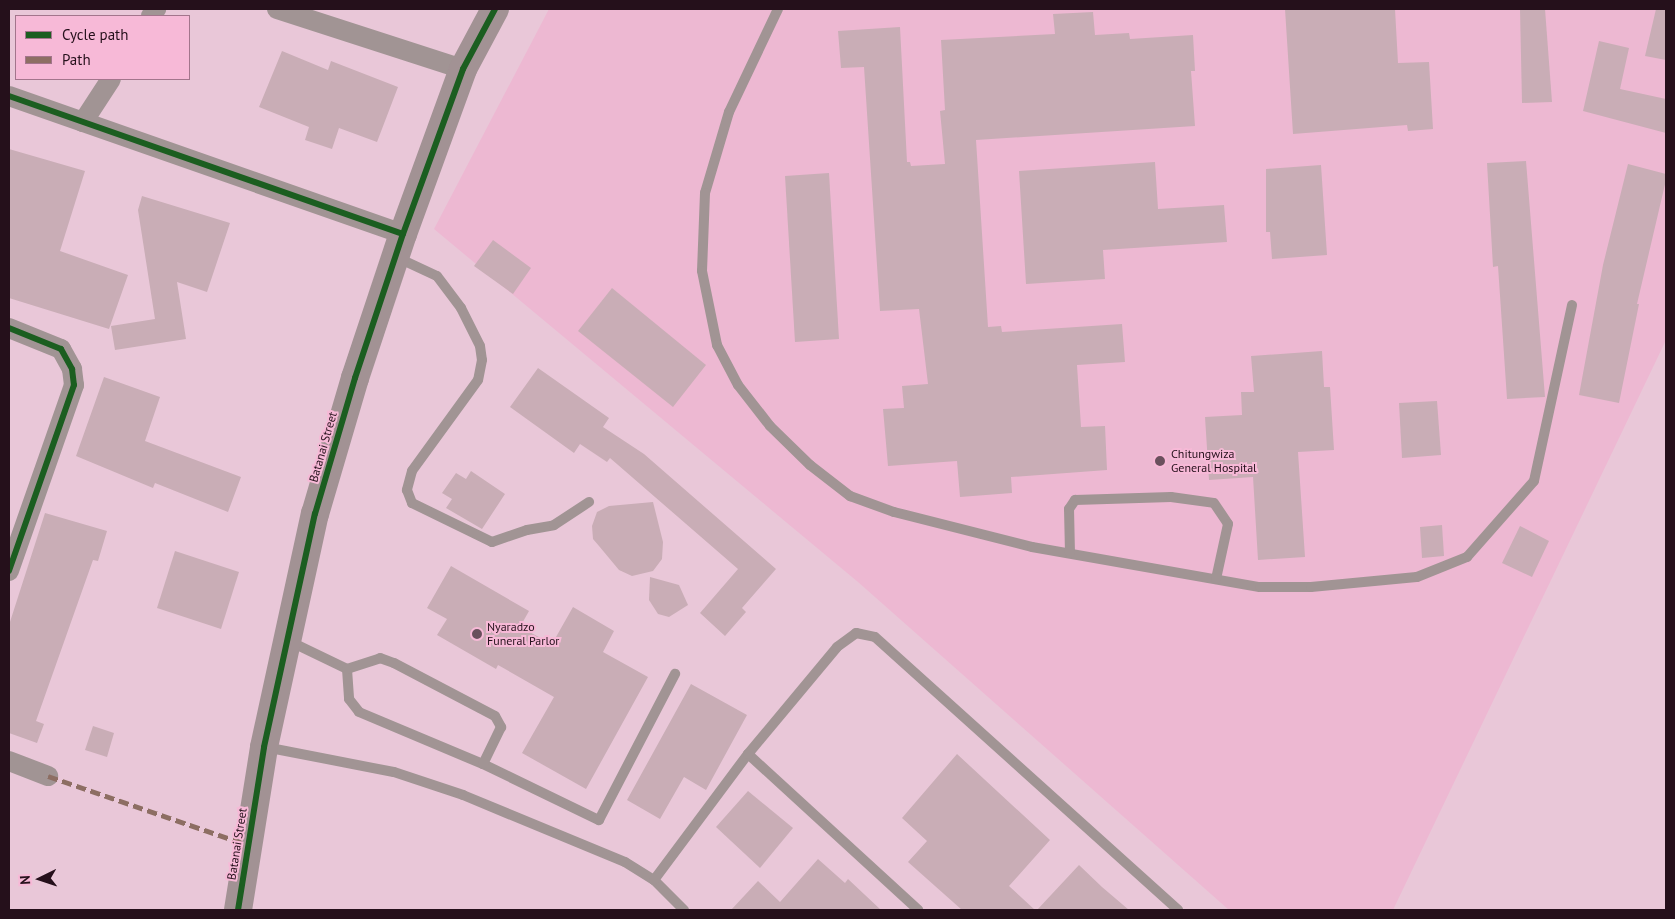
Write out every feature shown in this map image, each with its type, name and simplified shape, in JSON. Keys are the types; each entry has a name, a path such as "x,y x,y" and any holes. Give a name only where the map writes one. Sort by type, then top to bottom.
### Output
{"street":[{"path":"277,9 463,69"},
{"name":"Batanai Street","path":"238,910 264,747 286,639 315,514 354,378 463,69 496,9"},
{"path":"83,122 110,80"},
{"path":"9,96 83,122 400,246"},
{"path":"9,328 61,349 72,369 74,385 12,551 9,571"},
{"path":"9,762 48,776"}],"lane":[{"path":"778,9 729,112 705,193 701,234 702,271 717,345 738,385 770,426 810,465 850,496 894,512 1070,553 1260,586 1311,587 1417,577 1467,557 1534,481 1572,305"},
{"path":"400,246 437,276 461,308 480,346 482,360 478,380 412,471 407,490 412,503 492,542 527,530 554,525 589,502"},
{"path":"1070,553 1069,509 1076,500 1171,497 1214,503 1228,524 1216,579"},
{"path":"654,880 748,754 837,647 856,633 875,637 1178,910"},
{"path":"286,639 347,669 380,658 394,663 495,716 501,727 482,764"},
{"path":"347,669 349,699 359,712 482,764 599,820 675,674"},
{"path":"264,747 394,772 463,795 625,862 654,880 684,910"},
{"path":"748,754 918,910"}],"shaded area":[{"name":"Chitungwiza General Hospital","path":"549,9 1666,9 1666,340 1393,910 1229,910 858,582 434,229"}],"building":[{"path":"1285,9 1395,9 1398,63 1429,62 1433,129 1408,131 1407,125 1293,134"},
{"path":"1520,9 1545,9 1552,102 1522,103"},
{"path":"1656,9 1666,9 1666,60 1645,56"},
{"path":"1093,12 1095,35 1129,33 1130,39 1193,35 1195,71 1191,71 1195,126 976,140 988,327 1001,326 1002,332 1122,324 1125,362 1077,365 1081,427 1105,426 1107,470 1011,477 1012,493 960,497 957,461 888,466 883,409 904,408 902,386 928,384 919,309 880,311 864,67 841,68 838,31 900,27 907,162 910,162 911,166 945,164 940,111 945,110 941,40 1055,34 1053,14"},
{"path":"1599,41 1629,48 1620,89 1666,99 1666,133 1583,111"},
{"path":"282,51 328,70 331,61 398,87 377,142 339,128 332,149 305,140 309,127 259,107"},
{"path":"9,149 85,171 60,251 128,275 109,329 9,298"},
{"path":"1526,161 1545,397 1507,399 1498,266 1493,267 1487,163"},
{"path":"1155,162 1158,209 1224,205 1227,242 1103,250 1105,279 1026,284 1019,171"},
{"path":"1628,164 1666,174 1666,180 1637,304 1639,304 1619,403 1579,395 1603,265"},
{"path":"1321,165 1327,255 1272,259 1270,232 1266,232 1266,169"},
{"path":"829,173 839,339 795,342 785,176"},
{"path":"142,196 230,223 207,292 177,282 186,339 115,350 111,326 155,319 138,210"},
{"path":"493,240 531,268 513,294 474,266"},
{"path":"612,288 706,365 673,407 578,331"},
{"path":"1322,351 1324,387 1330,387 1334,450 1298,452 1305,557 1258,560 1253,477 1209,480 1205,417 1242,415 1241,392 1254,392 1251,356"},
{"path":"538,368 609,418 603,427 644,454 776,569 742,608 746,612 725,636 700,613 738,569 610,458 607,462 580,444 574,453 510,407"},
{"path":"104,377 160,397 145,441 241,477 228,512 155,483 153,488 76,456"},
{"path":"1437,401 1441,455 1402,458 1399,403"},
{"path":"471,471 505,494 482,529 446,508 452,499 442,493 456,473 466,479"},
{"path":"653,502 663,542 662,559 653,571 632,576 619,570 593,539 592,526 597,512 609,506"},
{"path":"45,513 107,531 98,561 93,560 36,721 44,724 37,743 9,733 9,625"},
{"path":"1442,525 1444,556 1422,558 1420,527"},
{"path":"1520,526 1549,541 1532,577 1502,563"},
{"path":"175,551 239,572 221,629 157,608"},
{"path":"451,566 529,611 520,627 552,644 573,607 614,631 603,652 648,677 586,789 522,753 554,697 498,665 496,669 437,635 447,619 427,608"},
{"path":"650,577 679,585 688,605 669,617 658,614 649,600"},
{"path":"691,684 747,715 706,790 684,777 660,819 627,800"},
{"path":"93,726 114,733 107,757 85,750"},
{"path":"957,754 1050,840 1009,886 1035,910 962,910 908,862 927,841 902,818"},
{"path":"748,791 793,828 760,868 716,827"},
{"path":"818,859 845,883 848,879 881,910 731,910 758,881 780,902"},
{"path":"1079,865 1102,887 1129,910 1037,910"}],"marked path":[{"path":"48,776 248,845"}],"cycle path":[{"path":"238,910 264,747 315,514 355,378 403,234 463,69 495,9"},
{"path":"9,96 403,234"},
{"path":"9,328 61,349 72,369 74,385 9,571"}],"place":[{"name":"Chitungwiza General Hospital","path":"1160,461"},
{"name":"Nyaradzo Funeral Parlor","path":"477,634"}]}
